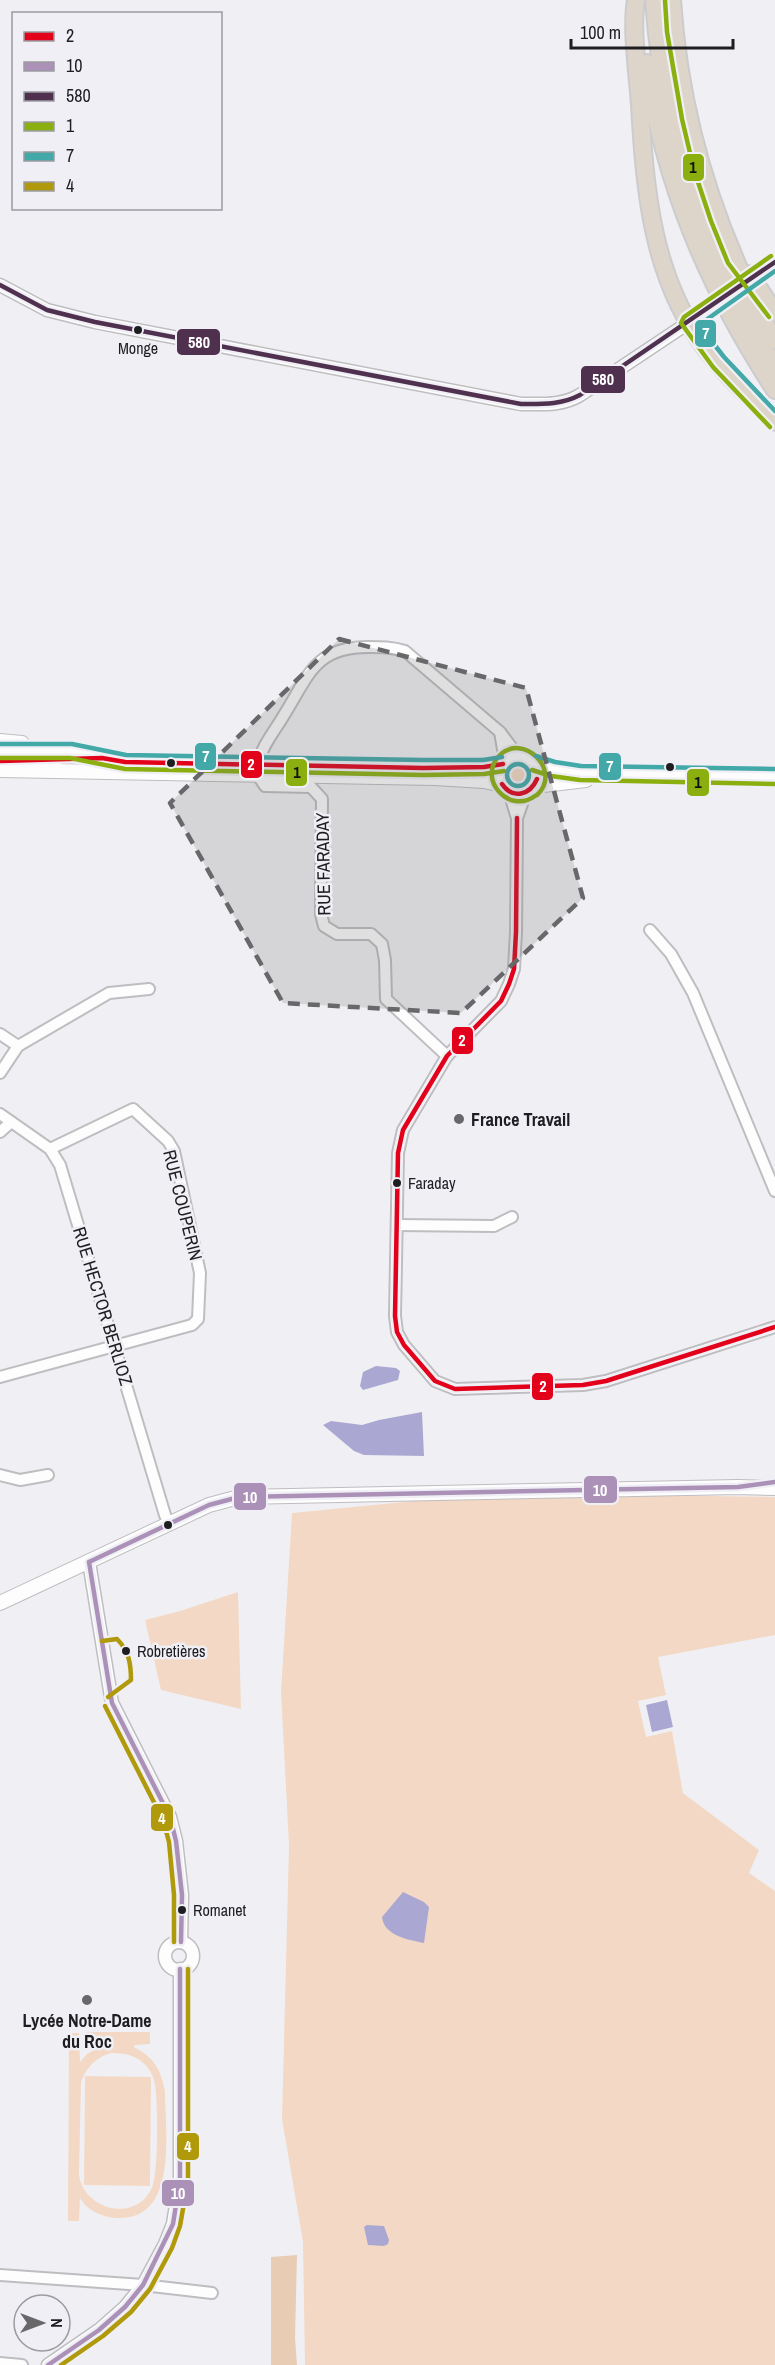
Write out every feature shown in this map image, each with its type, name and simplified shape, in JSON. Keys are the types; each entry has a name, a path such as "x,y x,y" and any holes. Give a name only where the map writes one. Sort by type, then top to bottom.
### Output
{"highway":[{"path":"637,0 641,130 648,209 664,269 675,298 706,350 775,422"},
{"path":"637,0 657,118 690,231 734,324 775,390"},
{"path":"654,0 662,77 670,122 685,174 703,226 721,266 756,335 775,366"},
{"path":"672,0 681,75 696,148 718,219 751,297 775,340"},
{"path":"735,259 775,313"}],"main road":[{"path":"0,741 60,745 71,751"},
{"path":"0,751 71,751 125,762 189,762 238,769"},
{"path":"0,770 178,772 238,769 484,768 524,756 534,763 553,769 580,773 775,777"},
{"path":"0,761 102,758"},
{"path":"506,788 499,774 509,760"},
{"path":"530,789 538,774 534,763"},
{"path":"258,769 483,781 506,788 515,794 580,780 775,783"},
{"path":"738,1487 775,1482"},
{"path":"0,1603 224,1499 775,1488"}],"street":[{"path":"0,285 47,310 95,322 521,404 545,405 570,401 715,305 775,262"},
{"path":"258,769 270,738 314,666 327,655 341,648 392,647 405,651 500,732 509,760"},
{"name":"RUE FARADAY","path":"258,769 265,786 310,787 322,799 321,914 324,926 337,934 371,934 382,944 385,960 386,999 447,1056"},
{"path":"506,788 517,818 514,969 501,1001 447,1056 403,1130 398,1153 395,1316 397,1332 404,1345 435,1381 455,1389 594,1383 775,1327"},
{"path":"517,818 530,789"},
{"path":"650,930 671,954 693,993 775,1191"},
{"path":"0,1073 18,1046 109,993 149,989"},
{"path":"0,1034 18,1046"},
{"name":"RUE COUPERIN","path":"50,1149 133,1109 168,1141 174,1151 200,1273 198,1319 192,1325 115,1346"},
{"name":"RUE HECTOR BERLIOZ","path":"0,1114 50,1149 60,1165 169,1523"},
{"path":"0,1132 11,1122"},
{"path":"397,1225 494,1226 512,1217"},
{"path":"0,1377 115,1346"},
{"path":"0,1475 20,1480 48,1475"},
{"path":"89,1562 112,1703 170,1817 176,1841 183,1895 181,1942"},
{"path":"181,1942 190,1948 192,1956 187,1966 180,1970 169,1965 165,1954 173,1943 181,1942"},
{"path":"48,2365 99,2330 125,2307 144,2285 173,2223 180,2180 180,1970"},
{"path":"0,2275 144,2285 212,2294"},
{"path":"0,2363 22,2365"}],"highlighted area":[{"path":"339,639 526,688 583,898 461,1013 283,1003 170,803"}],"shaded area":[{"path":"516,764 524,764 531,771 531,779 524,786 516,786 509,779 509,771"},
{"path":"496,1493 775,1497 775,1635 658,1657 666,1695 638,1701 646,1737 672,1731 683,1793 759,1850 749,1873 775,1891 775,2365 305,2365 303,2242 282,2119 289,1845 281,1692 292,1513"},
{"path":"238,1592 241,1709 161,1690 145,1620"},
{"path":"86,2032 150,2032 150,2044 134,2047 147,2055 156,2065 165,2091 164,2170 160,2189 152,2204 138,2214 119,2218 108,2217 91,2210 80,2198 79,2221 68,2221 69,2033 79,2033 80,2062 87,2054 101,2046 101,2043 86,2043","holes":["111,2053 136,2058 148,2068 155,2083 157,2107 157,2156 154,2182 143,2200 122,2209 110,2208 90,2196 83,2187 79,2175 81,2082 96,2060"]},
{"path":"85,2076 151,2077 150,2186 84,2185"},
{"path":"297,2255 295,2338 297,2365 271,2365 271,2257"}],"water":[{"path":"376,1366 396,1368 400,1371 398,1380 363,1390 360,1386 363,1372"},
{"path":"422,1412 424,1456 364,1455 354,1451 323,1425 331,1421 362,1425"},
{"path":"667,1700 673,1727 652,1732 646,1705"},
{"path":"403,1892 424,1902 429,1907 424,1943 392,1933 384,1923 382,1917"},
{"path":"367,2225 384,2226 389,2240 388,2244 368,2245 364,2227"}],"transit line":[{"name":"1","path":"665,0 667,32 682,119 694,170 728,263 769,317"},
{"name":"1","path":"770,427 713,367 681,323 684,317 771,256"},
{"name":"580","path":"0,285 47,310 95,322 521,404 544,404 566,401 580,395 775,262"},
{"name":"7","path":"775,271 699,325 724,357 775,411"},
{"name":"7","path":"0,744 72,744 126,755 423,760 483,760 502,757"},
{"name":"1","path":"535,796 525,801 515,801 499,792 492,775 493,765 499,756 509,750 519,748 537,757 543,766 545,775 544,785 537,795"},
{"name":"7","path":"536,756 581,766 775,769"},
{"name":"1","path":"0,758 70,758 125,769 423,775 484,774 504,771"},
{"name":"2","path":"0,761 102,758 125,762 423,768 484,767 503,764"},
{"name":"7","path":"518,764 526,767 529,775 526,783 518,786 510,783 507,775 510,767 518,764"},
{"name":"1","path":"532,770 551,776 580,780 775,784"},
{"name":"2","path":"502,784 511,792 521,794 530,789 537,779"},
{"name":"2","path":"517,818 516,932 514,969 509,984 501,1001 447,1056 403,1130 398,1153 395,1316 397,1332 404,1345 435,1381 455,1389 583,1385 606,1381 775,1327"},
{"name":"10","path":"89,1562 209,1505 239,1497 738,1487 775,1482"},
{"name":"10","path":"89,1562 112,1703 170,1817 176,1841 182,1895 181,1942"},
{"name":"4","path":"102,1641 117,1639 127,1653 130,1669 131,1680 108,1697"},
{"name":"4","path":"105,1706 163,1820 169,1842 174,1895 174,1942"},
{"name":"10","path":"48,2365 99,2330 125,2307 143,2285 173,2224 180,2180 180,1969"},
{"name":"4","path":"61,2365 103,2336 131,2312 150,2289 172,2248 180,2226 188,2180 188,1969"}],"place":[{"name":"Monge","path":"138,330"},
{"name":"France Travail","path":"459,1119"},
{"name":"Faraday","path":"397,1183"},
{"name":"Robretières","path":"126,1651"},
{"name":"Romanet","path":"182,1910"},
{"name":"Lycée Notre-Dame du Roc","path":"87,2000"}]}
